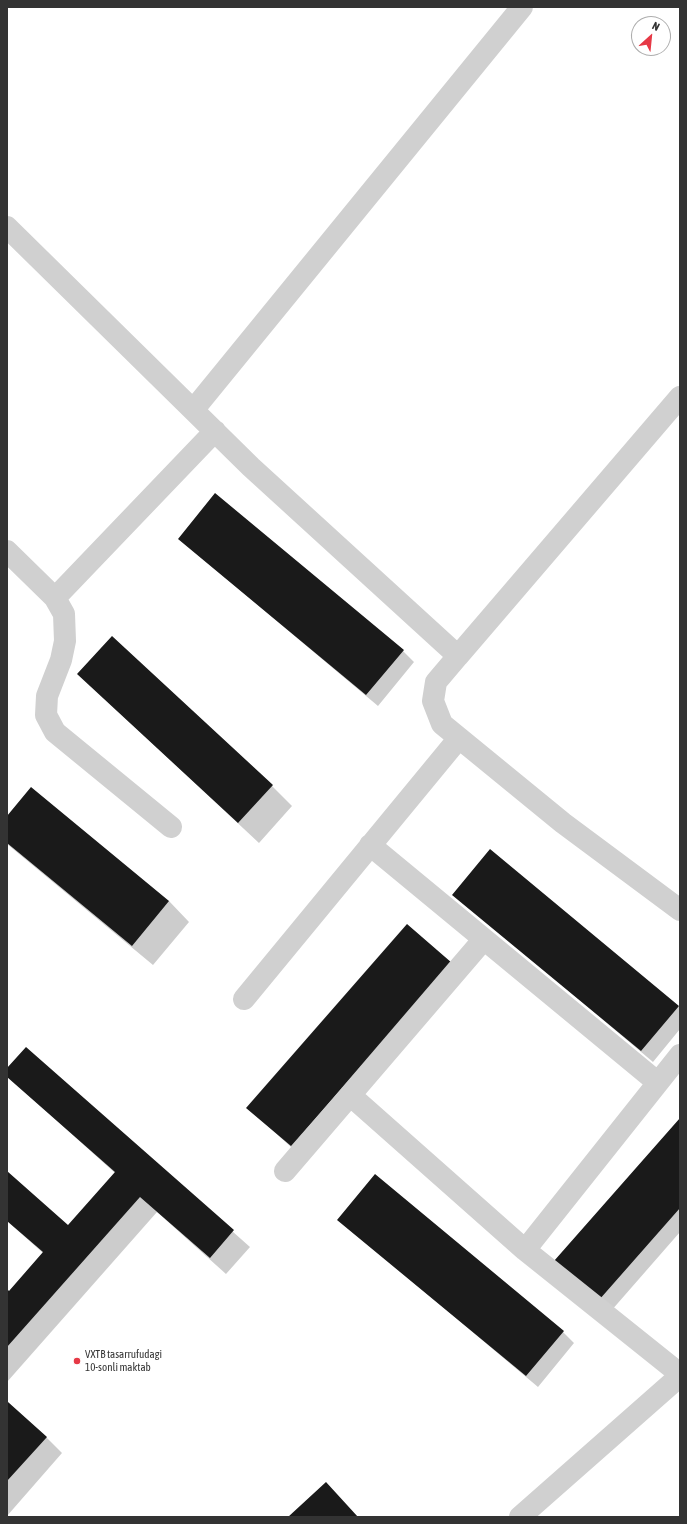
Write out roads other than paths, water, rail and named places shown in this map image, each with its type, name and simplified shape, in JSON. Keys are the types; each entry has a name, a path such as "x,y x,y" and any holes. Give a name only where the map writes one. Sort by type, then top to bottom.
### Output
{"street":[{"path":"194,409 522,7"},
{"path":"7,228 252,467 458,656"},
{"path":"680,397 436,682 433,701 442,724 563,823 680,910"},
{"path":"55,598 215,430"},
{"path":"7,551 55,598 64,614 65,641 62,660 47,696 46,715 56,732 170,828"},
{"path":"244,999 459,738"},
{"path":"370,845 657,1082"},
{"path":"285,1171 484,939"},
{"path":"525,1250 657,1082 680,1055"},
{"path":"350,1095 525,1250 680,1375 520,1517"}],"place":[{"name":"VXTB tasarrufudagi 10-sonli maktab","path":"77,1361"}]}
